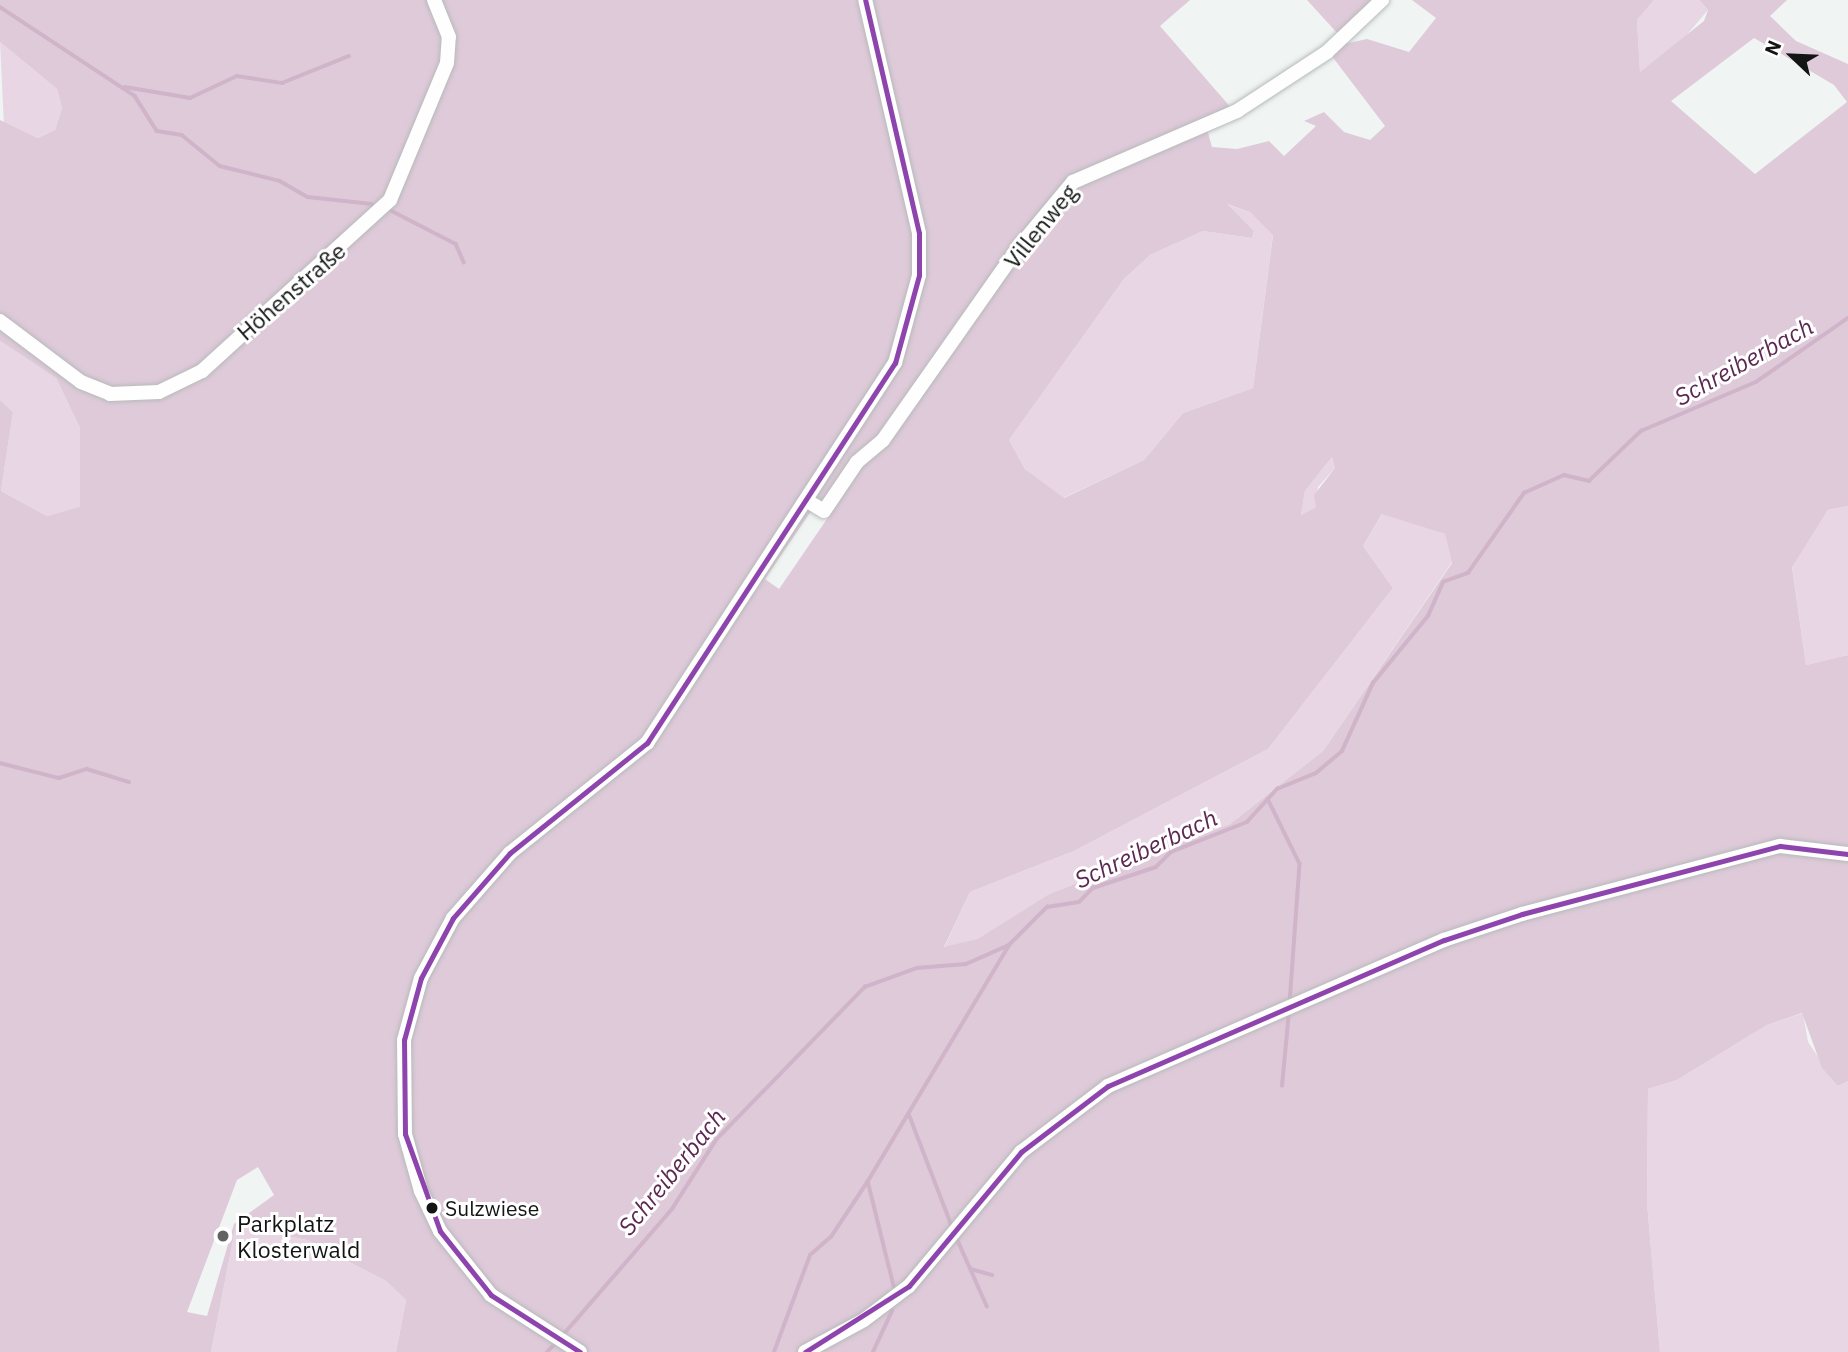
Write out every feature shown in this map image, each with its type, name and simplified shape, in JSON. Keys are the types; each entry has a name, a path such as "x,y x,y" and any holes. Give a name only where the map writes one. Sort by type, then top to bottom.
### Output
{"street":[{"name":"Höhenstraße","path":"0,321 92,388 123,396 159,392 202,371 378,214 390,200 420,132 450,45 433,0"},
{"path":"579,1351 526,1322 467,1271 421,1191 401,1089 413,1002 440,940 469,896 510,853 647,743 888,379 919,275 916,209 865,0"},
{"name":"Villenweg","path":"809,502 824,511 857,462 883,440 1018,248 1073,182 1237,110 1327,52 1382,0"},
{"path":"805,1352 887,1304 944,1248 1021,1152 1079,1103 1301,1002 1465,932 1780,846 1848,854"}],"shaded area":[{"path":"0,0 1190,0 1160,26 1233,110 1206,125 1212,147 1237,149 1269,141 1284,156 1316,126 1304,121 1324,112 1344,132 1370,140 1385,126 1331,55 1339,45 1367,39 1409,52 1436,18 1412,0 1654,0 1637,20 1640,72 1704,21 1708,10 1699,0 1787,0 1770,16 1796,41 1848,64 1848,506 1828,510 1792,567 1806,665 1848,655 1848,1081 1838,1086 1822,1068 1802,1013 1767,1025 1677,1080 1648,1089 1647,1203 1660,1352 396,1352 406,1300 386,1281 307,1240 236,1225 211,1352 0,1352 0,400 13,412 1,491 47,516 80,507 80,428 56,378 0,341 0,120 37,138 55,130 62,108 57,89 0,42","holes":["1754,38 1834,85 1847,102 1755,174 1671,101","1227,204 1250,212 1273,235 1253,388 1183,413 1144,460 1064,498 1025,469 1009,440 1124,279 1150,255 1203,231 1252,238 1254,231","1332,457 1335,468 1314,495 1316,507 1301,515 1305,491","820,498 829,516 779,589 765,579","1382,514 1445,534 1452,563 1323,751 1230,824 1049,894 977,939 944,947 970,892 1074,851 1268,749 1393,588 1363,546","258,1167 274,1195 234,1224 207,1316 187,1312 237,1180"]},
{"path":"1307,0 1374,0 1339,35"},
{"path":"1654,0 1699,0 1708,10 1680,43 1640,72 1637,20"},
{"path":"0,42 57,89 62,108 55,130 36,138 4,127"},
{"path":"1226,204 1250,212 1273,234 1253,388 1183,413 1144,460 1063,498 1025,469 1009,440 1124,279 1150,255 1203,231 1252,238 1254,231"},
{"path":"0,341 56,378 80,428 80,508 47,516 1,491 13,412 0,400"},
{"path":"1332,457 1335,468 1318,487 1316,507 1301,515 1305,491"},
{"path":"1848,506 1848,655 1806,665 1792,566 1828,510"},
{"path":"1383,513 1445,534 1452,562 1323,751 1230,824 1049,894 977,939 944,948 970,892 1074,851 1268,749 1393,588 1363,546"},
{"path":"1803,1013 1808,1042 1838,1086 1848,1081 1848,1352 1660,1352 1647,1203 1648,1089 1677,1080 1767,1025"},
{"path":"236,1225 307,1240 386,1281 406,1300 396,1352 211,1352"}],"waterway":[{"path":"0,7 135,96 157,131 182,135 220,166 280,181 308,197 372,204"},
{"path":"125,87 190,98 237,76 282,83 349,56"},
{"path":"392,211 456,244 464,262"},
{"name":"Schreiberbach","path":"563,1335 672,1209 716,1140 865,987 917,968 966,964 1009,945 1047,907 1079,902 1093,888 1156,867 1171,852 1247,822 1277,789 1316,773 1342,751 1373,683 1428,616 1443,582 1468,573 1524,493 1564,475 1589,481 1641,431 1756,382 1848,318"},
{"path":"0,763 59,778 87,769 129,782"},
{"path":"1268,799 1300,864 1290,1004"},
{"path":"774,1352 810,1255 831,1237 868,1181 1009,945"},
{"path":"1282,1086 1289,1012"},
{"path":"909,1114 952,1226"},
{"path":"868,1181 894,1286"},
{"path":"956,1236 987,1306"},
{"path":"971,1269 992,1275"},
{"path":"873,1352 892,1311"},
{"name":"Schreiberbach","path":"547,1352 558,1341"}],"transit line":[{"path":"580,1352 491,1295 440,1231 405,1134 404,1040 421,978 453,918 510,853 647,743 895,363 919,275 919,233 865,0"},
{"path":"805,1352 909,1286 1021,1152 1108,1086 1444,940 1522,914 1780,846 1848,854"}],"place":[{"name":"Sulzwiese","path":"432,1208"},
{"name":"Parkplatz Klosterwald","path":"223,1236"}]}
